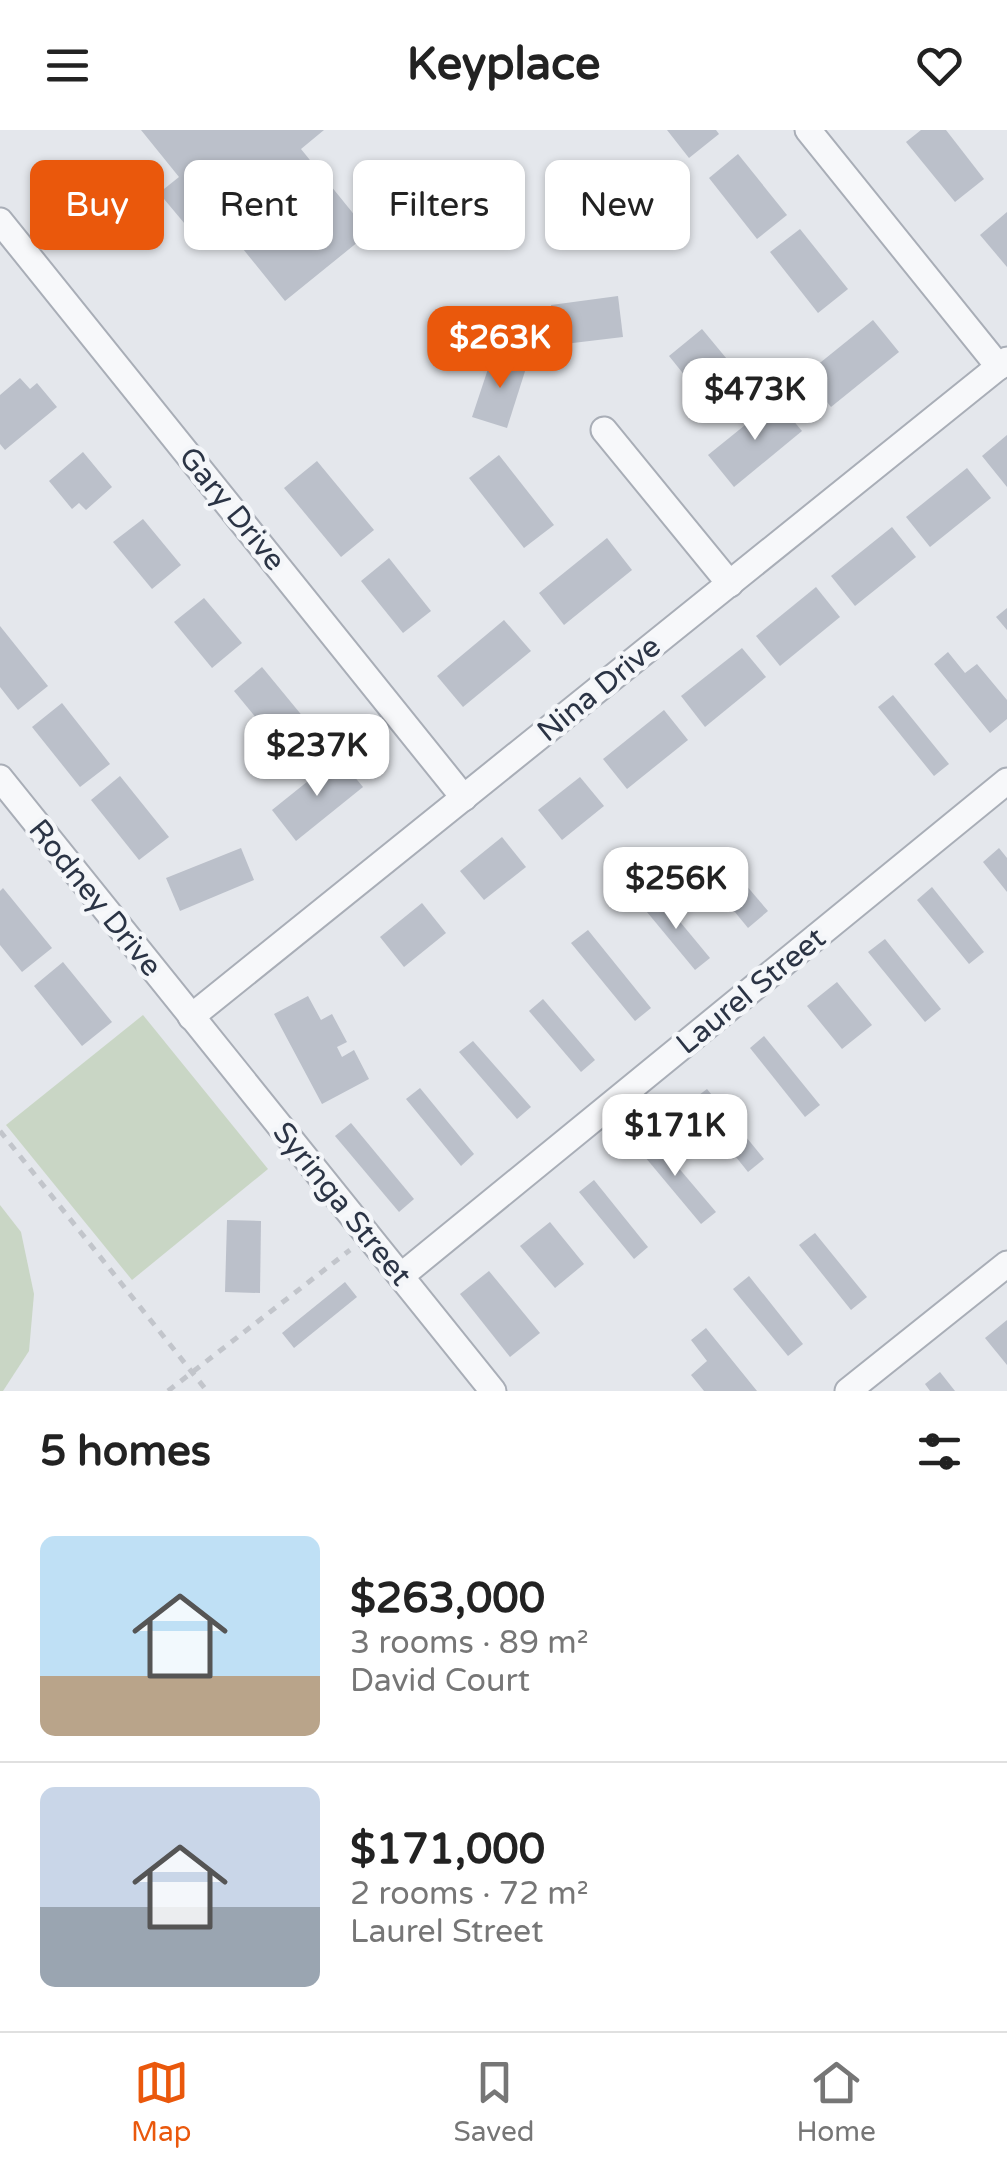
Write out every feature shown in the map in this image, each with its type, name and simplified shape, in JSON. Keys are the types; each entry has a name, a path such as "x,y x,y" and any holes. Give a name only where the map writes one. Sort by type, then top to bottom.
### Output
{"street":[{"path":"808,130 1003,364"},
{"name":"Gary Drive","path":"0,221 464,798"},
{"name":"Nina Drive","path":"191,1017 1003,364"},
{"path":"604,430 730,584"},
{"name":"Rodney Drive","path":"0,778 191,1017"},
{"name":"Laurel Street","path":"401,1276 1007,781"},
{"name":"Syringa Street","path":"191,1017 492,1391"},
{"path":"848,1391 1007,1264"}],"path":[{"path":"0,1132 207,1391"},
{"path":"168,1391 368,1236"}],"green space":[{"path":"143,1015 268,1169 132,1280 6,1125"},
{"path":"0,1205 21,1232 34,1294 29,1351 3,1391 0,1391"}],"building":[{"path":"141,130 324,130 301,149 310,160 184,160 184,223 164,199 164,189 179,177"},
{"path":"667,130 716,130 719,134 689,158"},
{"path":"921,130 946,130 984,179 955,202 906,142"},
{"path":"738,154 787,215 757,239 709,178"},
{"path":"333,189 353,213 353,246 285,301 244,250 333,250"},
{"path":"1007,212 1007,267 980,235"},
{"path":"800,229 848,289 818,313 770,252"},
{"path":"618,296 623,337 556,345 551,305"},
{"path":"873,320 899,352 831,407 805,375"},
{"path":"702,329 741,376 707,403 669,356"},
{"path":"493,354 527,365 507,428 472,417"},
{"path":"20,378 30,389 37,383 57,407 5,450 0,444 0,395"},
{"path":"776,400 802,431 734,487 708,455"},
{"path":"1007,435 1007,487 982,456"},
{"path":"83,452 112,487 86,510 79,503 72,509 49,481"},
{"path":"499,455 554,525 524,548 469,478"},
{"path":"317,461 374,530 341,557 284,488"},
{"path":"967,468 991,498 930,547 906,517"},
{"path":"143,519 181,565 152,589 113,542"},
{"path":"892,527 916,557 855,606 831,576"},
{"path":"607,538 632,570 564,625 539,593"},
{"path":"389,558 431,611 403,633 361,581"},
{"path":"816,587 840,617 780,666 756,636"},
{"path":"204,598 242,643 212,668 174,622"},
{"path":"1007,608 1007,630 996,617"},
{"path":"504,620 531,651 463,707 437,676"},
{"path":"0,626 48,686 18,710 0,687"},
{"path":"742,648 766,677 705,727 681,696"},
{"path":"948,652 965,673 977,664 1007,700 1007,719 990,733 934,664"},
{"path":"262,667 304,718 276,742 234,691"},
{"path":"893,695 949,764 934,776 878,707"},
{"path":"62,703 110,764 80,787 32,727"},
{"path":"664,710 688,740 627,789 603,759"},
{"path":"338,757 363,787 296,841 272,810"},
{"path":"120,776 169,837 139,860 91,800"},
{"path":"580,777 604,806 562,840 538,810"},
{"path":"502,837 526,867 484,900 460,871"},
{"path":"241,848 254,880 180,911 166,878"},
{"path":"999,848 1007,858 1007,892 983,862"},
{"path":"722,857 768,911 748,928 703,873"},
{"path":"932,887 984,952 969,964 917,900"},
{"path":"3,888 52,948 22,972 0,945"},
{"path":"657,894 710,958 695,970 642,906"},
{"path":"422,903 446,933 404,967 380,937"},
{"path":"588,930 651,1008 635,1021 571,943"},
{"path":"885,939 941,1009 925,1022 868,952"},
{"path":"63,962 112,1022 82,1046 34,986"},
{"path":"837,982 872,1025 842,1049 807,1006"},
{"path":"308,996 321,1020 332,1014 347,1042 337,1047 342,1057 354,1050 369,1079 322,1104 274,1014"},
{"path":"543,999 595,1060 581,1072 529,1011"},
{"path":"764,1036 820,1105 805,1117 750,1048"},
{"path":"473,1041 531,1107 517,1119 459,1052"},
{"path":"420,1088 474,1154 461,1166 406,1099"},
{"path":"707,1089 764,1159 748,1172 691,1101"},
{"path":"351,1123 414,1199 399,1212 335,1136"},
{"path":"649,1133 716,1212 701,1224 635,1145"},
{"path":"594,1180 648,1247 634,1259 579,1192"},
{"path":"227,1220 261,1221 260,1293 225,1292"},
{"path":"550,1222 584,1264 555,1288 520,1246"},
{"path":"815,1233 867,1297 851,1310 799,1245"},
{"path":"489,1271 540,1333 510,1357 460,1294"},
{"path":"749,1276 803,1344 788,1356 733,1289"},
{"path":"345,1282 357,1297 294,1348 282,1333"},
{"path":"1007,1320 1007,1365 985,1338"},
{"path":"706,1328 757,1391 704,1391 691,1375 707,1361 691,1340"},
{"path":"940,1372 955,1391 930,1391 925,1384"}]}
